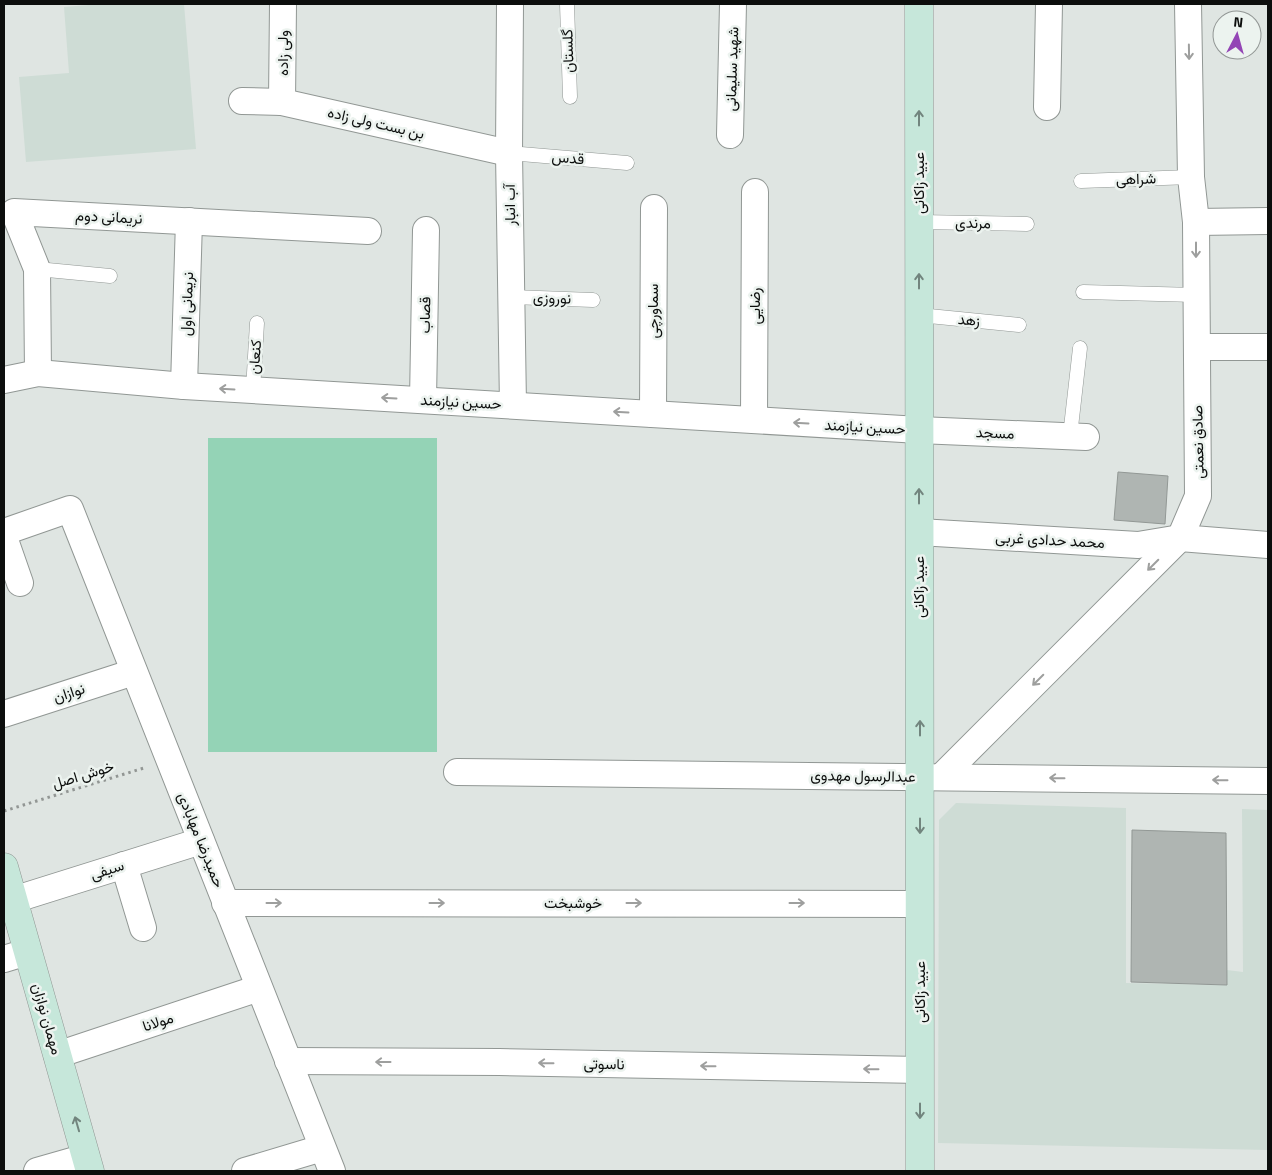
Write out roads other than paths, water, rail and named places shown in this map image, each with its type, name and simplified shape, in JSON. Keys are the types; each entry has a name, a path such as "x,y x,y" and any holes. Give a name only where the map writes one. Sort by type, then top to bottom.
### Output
{"street":[{"name":"ولی زاده","path":"282,102 283,4"},
{"name":"آب انبار","path":"510,4 509,153 513,405"},
{"name":"شهید سلیمانی","path":"730,135 734,4"},
{"name":"عبید زاکانی","path":"919,4 919,532 930,777 920,904 920,1171"},
{"path":"1047,107 1049,4"},
{"name":"صادق نعمتی","path":"930,777 1180,538 1198,496 1196,222 1192,177 1188,4"},
{"name":"بن بست ولی زاده","path":"242,101 282,102 509,153"},
{"name":"رضایی","path":"754,420 755,192"},
{"name":"سماورچی","path":"653,414 654,208"},
{"name":"نریمانی دوم","path":"38,373 37,269 14,212 368,231"},
{"path":"1196,222 1268,221"},
{"name":"نریمانی اول","path":"184,386 189,222"},
{"name":"قصاب","path":"423,400 426,230"},
{"path":"1197,347 1268,347"},
{"name":"حسین نیازمند","path":"4,380 38,373 184,386 919,430"},
{"name":"مسجد","path":"919,430 1078,437"},
{"name":"حمیدرضا مهابادی","path":"4,532 70,509 327,1160"},
{"name":"محمد حدادی غربی","path":"919,532 1138,545 1180,538 1268,546"},
{"path":"4,537 20,583"},
{"name":"نوازان","path":"4,714 134,672"},
{"name":"عبدالرسول مهدوی","path":"457,772 1268,781"},
{"name":"سیفی","path":"13,900 201,841"},
{"path":"124,865 143,928"},
{"name":"مهمان نوازان","path":"4,867 13,900 16,955 57,1055 88,1164"},
{"name":"خوشبخت","path":"226,903 920,904"},
{"name":"مولانا","path":"57,1055 259,988"},
{"name":"ناسوتی","path":"288,1062 499,1062 920,1070"},
{"path":"245,1171 327,1160"},
{"path":"37,1171 88,1164"}],"lane":[{"name":"گلستان","path":"567,4 570,98"},
{"name":"قدس","path":"509,153 627,163"},
{"name":"شراهی","path":"1082,181 1192,177"},
{"name":"مرندی","path":"919,222 1027,224"},
{"path":"37,269 110,276"},
{"path":"1084,292 1196,295"},
{"name":"نوروزی","path":"512,297 593,300"},
{"name":"زهد","path":"919,316 1019,325"},
{"name":"کنعان","path":"253,390 258,323"},
{"name":"مسجد","path":"1078,437 1080,348"}]}
